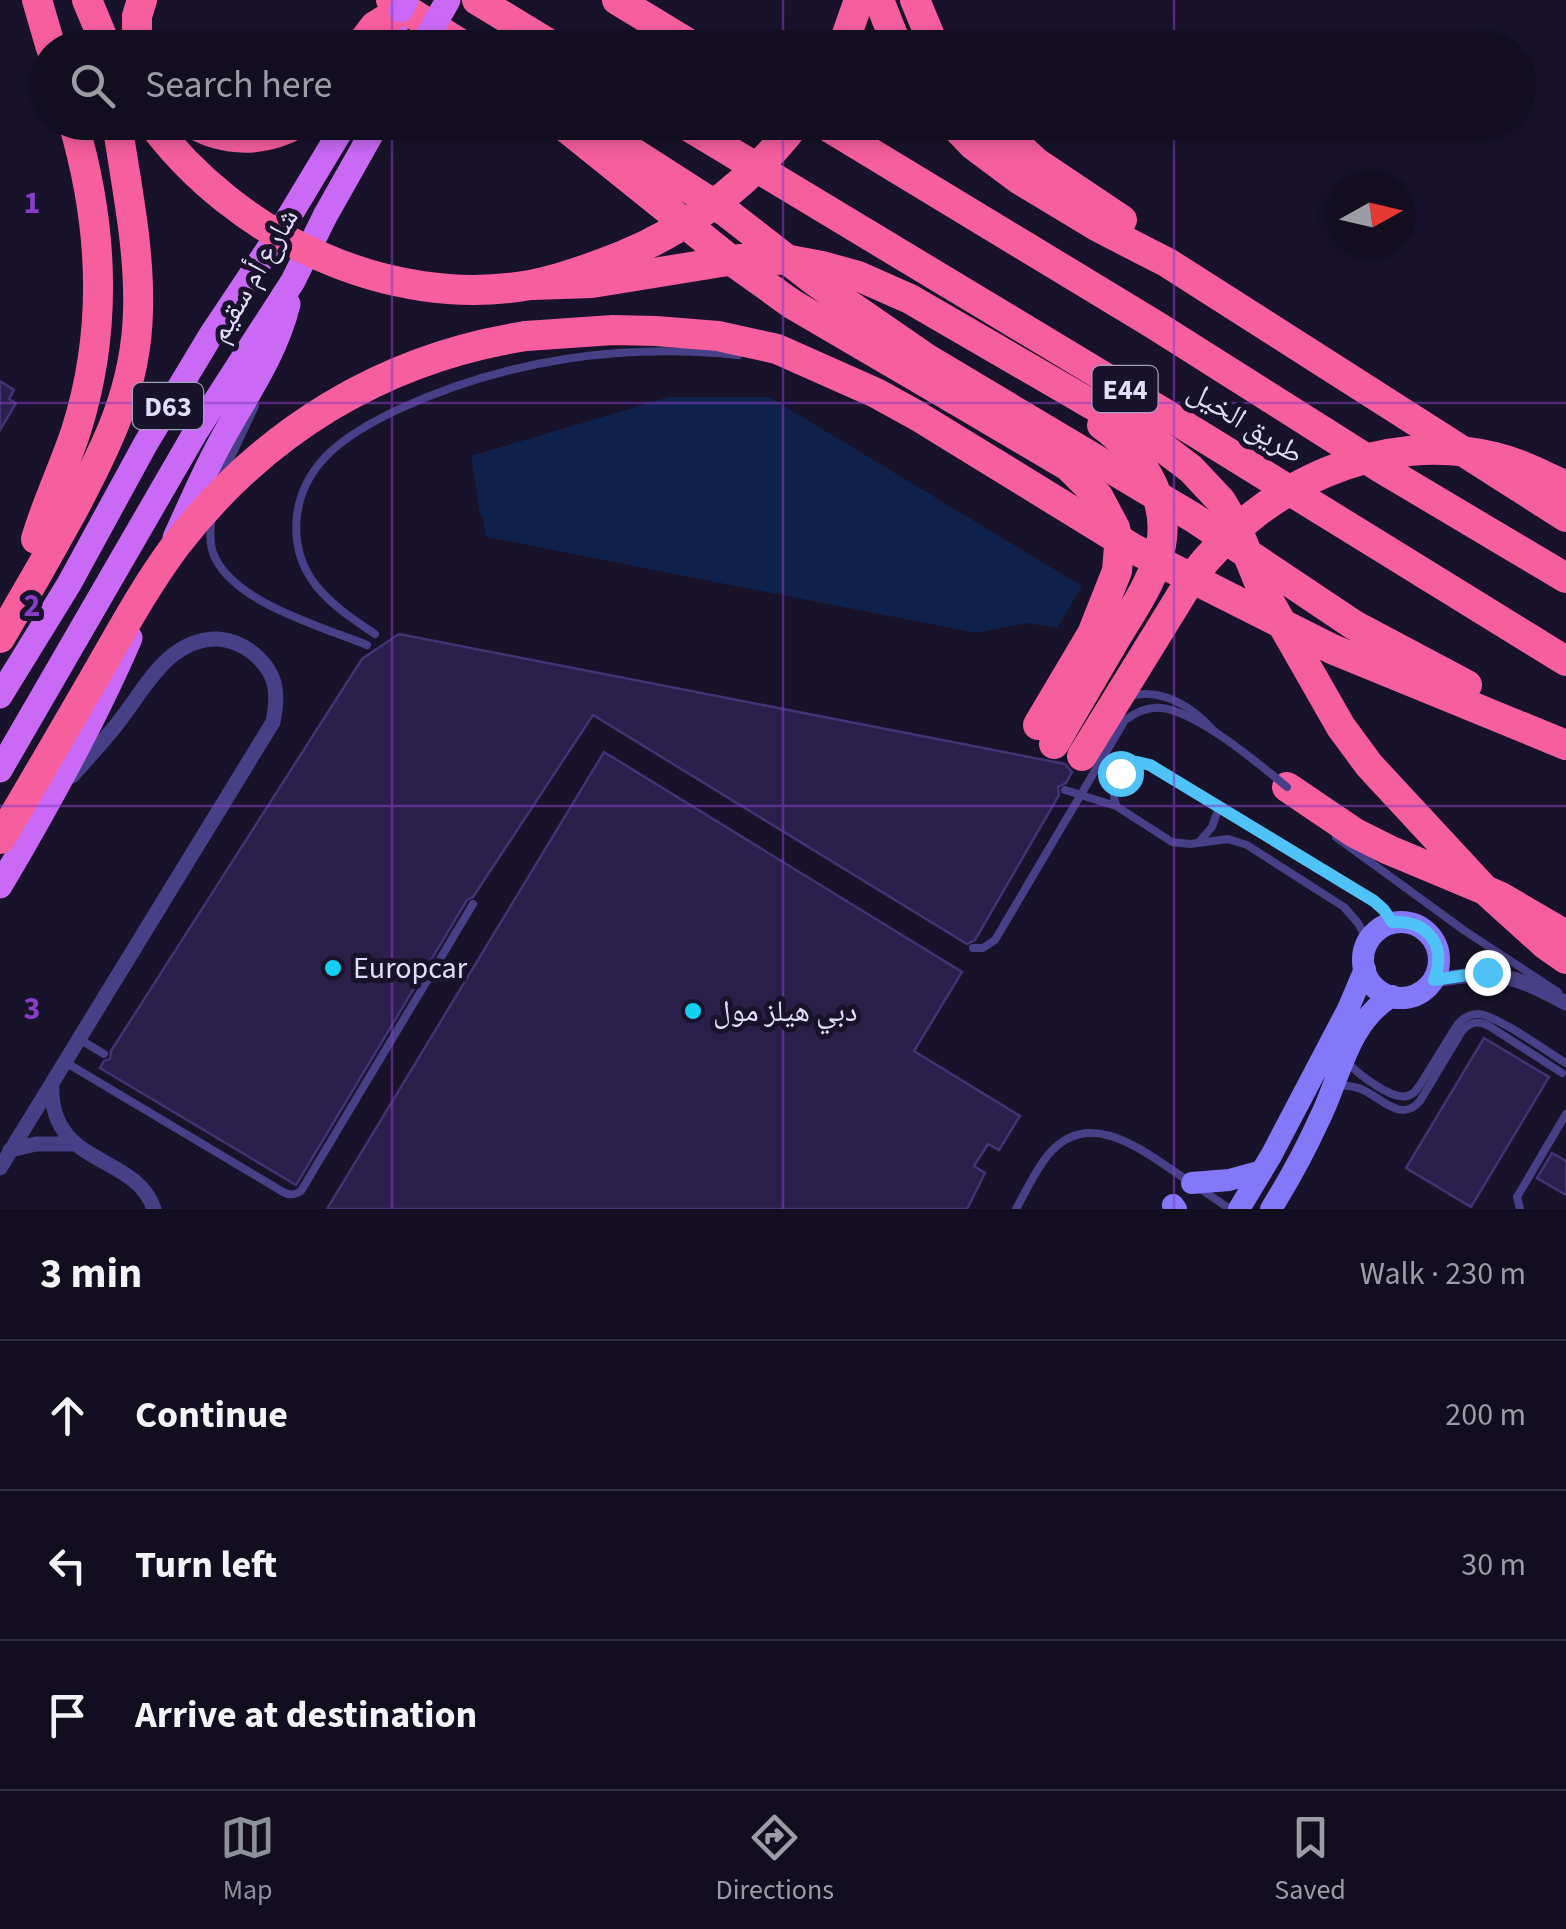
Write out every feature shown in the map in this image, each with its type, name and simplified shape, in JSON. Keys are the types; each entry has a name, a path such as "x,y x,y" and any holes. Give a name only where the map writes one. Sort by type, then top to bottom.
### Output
{"highway":[{"path":"37,0 46,30"},
{"path":"87,0 99,30"},
{"path":"101,0 104,30"},
{"path":"137,30 142,0"},
{"path":"477,0 526,30"},
{"path":"617,0 666,30"},
{"path":"848,30 859,0"},
{"path":"879,0 891,30"},
{"path":"915,0 928,30"},
{"path":"371,30 399,3 440,30"},
{"path":"36,538 84,401 98,315 93,208 78,140"},
{"path":"0,601 88,446 112,366 120,282 113,140"},
{"path":"0,638 98,464 126,391 136,340 138,288 133,231 117,140"},
{"path":"166,140 194,172 281,238 315,256 381,277 438,287 492,289 592,283 740,259 790,260 840,270 893,290 1153,440 1212,490 1236,526 1260,587 1355,747 1484,888 1566,959"},
{"path":"582,140 728,258 792,304 1068,466 1098,496 1116,528 1119,563 1092,634 1066,747"},
{"path":"614,140 726,212 816,282 929,360 1194,518 1354,625 1505,705 1526,728"},
{"name":"طريق الخيل","path":"711,140 1566,661"},
{"path":"533,285 588,269 676,230 737,186 782,140"},
{"name":"طريق الخيل","path":"850,140 1566,578"},
{"path":"968,140 1020,180 1168,263 1566,516"},
{"path":"1012,140 1037,162 1141,234 1168,263"},
{"path":"0,839 158,570 236,480 304,423 382,378 452,351 526,336 612,330 736,339 808,362 916,415 1167,566 1332,649 1566,745"},
{"path":"1016,361 1130,448 1148,474 1161,514 1162,542 1150,578 1066,747"},
{"path":"1066,747 1211,552 1232,531 1290,488 1328,470 1414,451 1496,457 1566,486"},
{"path":"1287,787 1355,833 1499,896 1566,935"}],"main road":[{"path":"431,30 448,0"},
{"path":"392,30 399,3"},
{"name":"شارع أم سقيم","path":"0,696 69,584 164,412 335,140"},
{"name":"شارع أم سقيم","path":"0,770 195,432 293,281 368,140"},
{"path":"0,886 54,796 102,702 189,506 268,358 280,331 293,281"},
{"path":"1272,1209 1319,1122 1346,1054 1366,1018 1392,996 1416,995 1434,980 1439,955 1436,942 1417,925 1392,922 1368,941 1365,969 1372,984 1392,996"},
{"path":"1239,1209 1348,1008 1365,969"},
{"path":"1192,1183 1229,1180 1262,1171"},
{"path":"1288,1209 1292,1173"}],"street":[{"path":"0,1168 273,722 277,701 274,680 262,661 246,647 226,640 205,639 184,646 168,659 54,796"},
{"path":"1434,980 1487,972 1510,976 1566,1000"},
{"path":"52,1082 51,1096 58,1122 75,1144 139,1186 154,1209"},
{"path":"10,1150 36,1144 75,1144"}],"lane":[{"path":"375,634 323,594 308,577 299,556 296,524 302,492 310,475 340,442 365,426 433,395 489,374 544,362 653,350 746,356"},
{"path":"261,391 268,358"},
{"path":"768,358 808,362"},
{"path":"257,402 213,502 213,553 229,576 254,596 367,645"},
{"path":"1066,747 1112,703 1137,694 1176,701 1216,733"},
{"path":"972,948 983,948 995,940 1126,720 1136,712 1162,708 1216,733 1287,787 1318,820"},
{"path":"1066,747 1156,768 1374,901 1392,922"},
{"path":"1116,806 1116,779 1137,762"},
{"path":"1066,790 1116,806 1172,842 1228,839 1247,845 1344,907 1368,941"},
{"path":"1198,842 1212,827 1219,807"},
{"path":"1329,831 1566,1000"},
{"path":"64,1062 283,1192 297,1194 473,904"},
{"path":"1346,1054 1359,1074 1397,1096 1406,1096 1420,1085 1462,1019 1478,1014 1486,1015 1564,1068"},
{"path":"1335,1084 1359,1088 1398,1110 1414,1107 1462,1031 1474,1022 1482,1022 1564,1068"},
{"path":"79,1039 104,1054"},
{"path":"1520,1209 1517,1197 1562,1130 1566,1114"},
{"path":"1016,1209 1044,1159 1078,1135 1092,1132 1120,1137 1230,1209"}],"water":[{"path":"669,397 769,397 1082,586 1057,628 1027,623 976,633 486,537 471,456"}],"building":[{"path":"0,381 14,390 9,399 16,403 0,430"},
{"path":"399,634 1065,764 1072,772 1066,783 1058,787 1059,795 975,940 967,944 593,715 473,897 467,900 296,1185 100,1068 110,1059 111,1051 362,659"},
{"name":"دبي هيلز مول","path":"604,752 962,972 914,1051 1020,1116 999,1150 988,1144 974,1166 985,1173 967,1209 327,1209"},
{"path":"1484,1038 1549,1077 1471,1207 1406,1168"},
{"path":"1552,1153 1566,1161 1566,1195 1537,1178"}],"place":[{"name":"Europcar","path":"333,968"},
{"name":"دبي هيلز مول","path":"693,1011"}],"route":[{"path":"1120,773 1137,762 1150,765 1374,901 1392,922 1417,925 1428,932 1439,955 1434,980 1487,972"}]}
